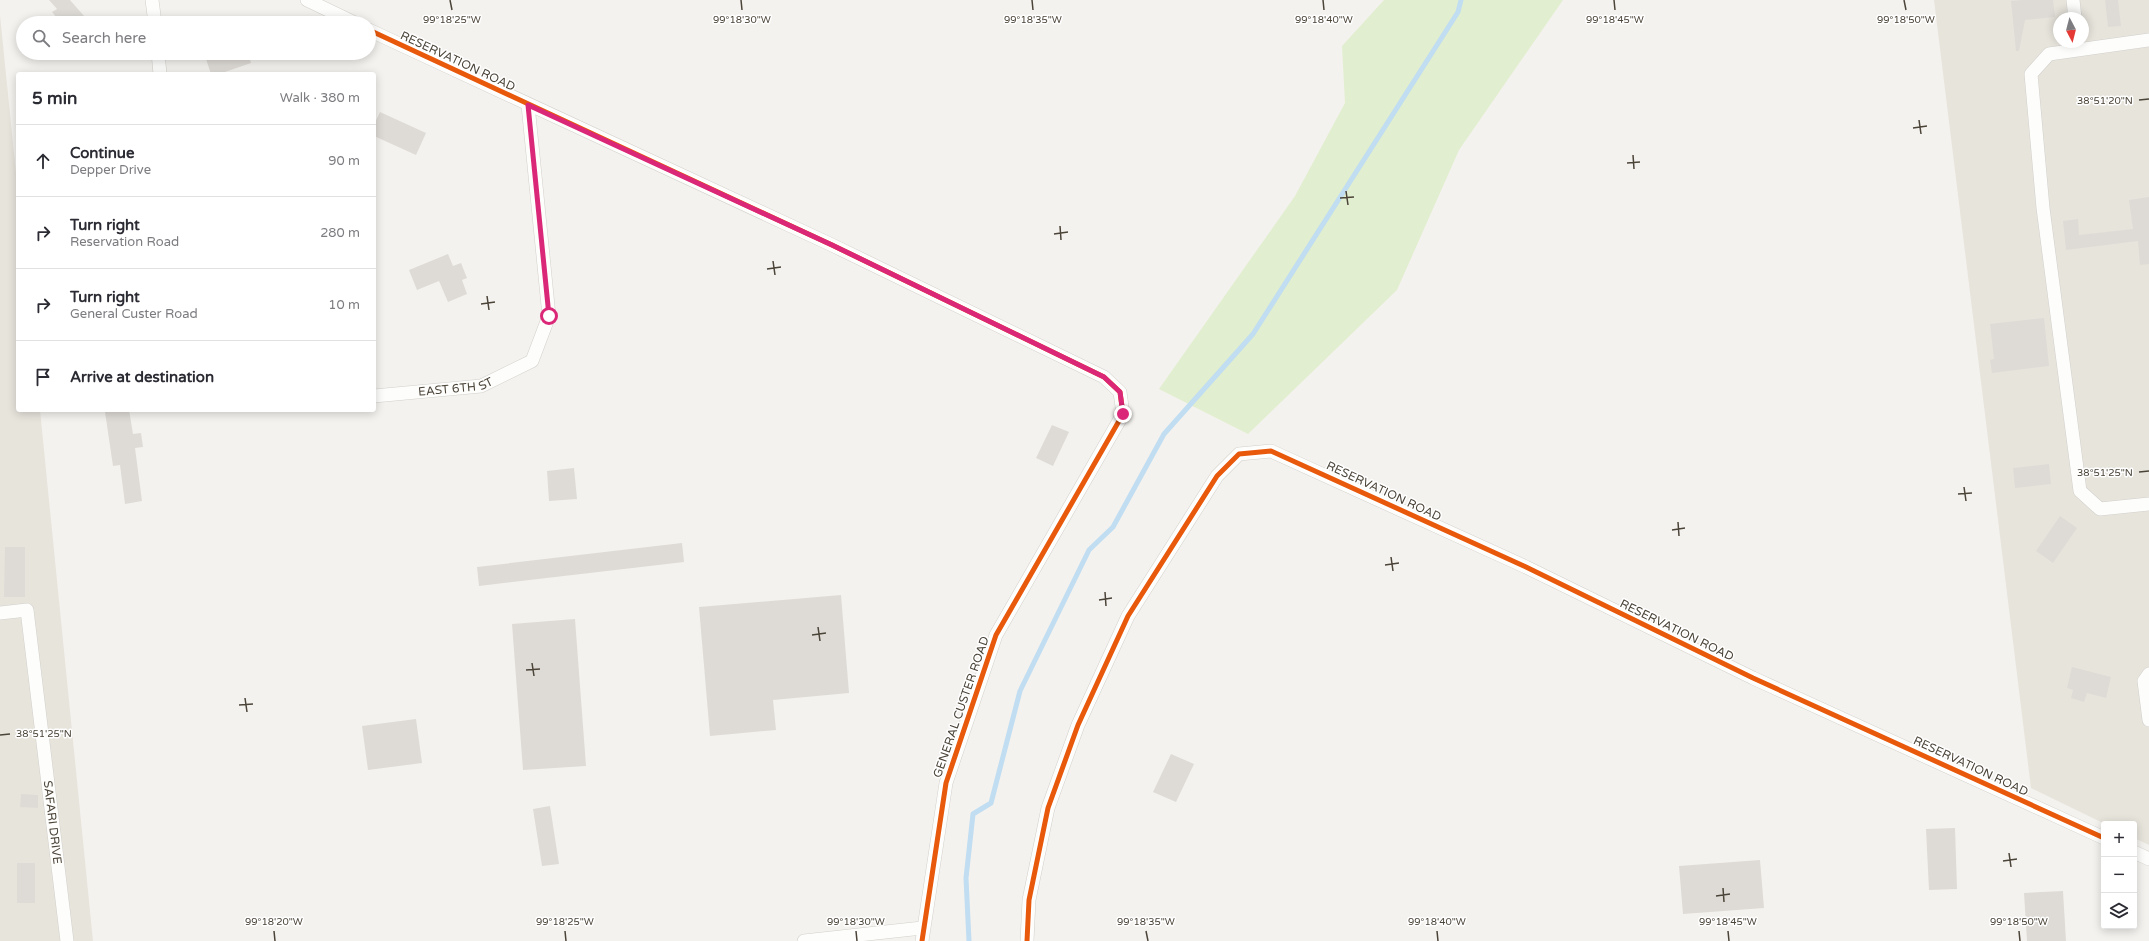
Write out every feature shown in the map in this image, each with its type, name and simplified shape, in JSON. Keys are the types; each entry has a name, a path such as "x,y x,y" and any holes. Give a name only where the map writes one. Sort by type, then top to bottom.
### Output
{"street":[{"path":"152,0 154,16"},
{"path":"307,0 340,16"},
{"path":"2073,0 2074,12"},
{"name":"RESERVATION ROAD","path":"376,33 832,245 1104,377 1120,392"},
{"path":"2089,44 2149,40"},
{"path":"2069,48 2050,54 2031,74 2043,208 2080,491 2100,509 2149,504"},
{"path":"159,60 160,72"},
{"name":"EAST 6TH ST","path":"376,396 481,386 532,362 549,316 528,105"},
{"name":"GENERAL CUSTER ROAD","path":"922,935 946,783 996,635 1123,414 1120,392"},
{"name":"RESERVATION ROAD","path":"1027,941 1030,900 1048,808 1078,725 1128,616 1217,476 1239,454 1271,451 1526,567 1753,678 2101,837"},
{"name":"SAFARI DRIVE","path":"0,613 27,610 67,941"},
{"path":"2149,674 2144,680 2149,720"},
{"path":"2137,853 2149,859"},
{"path":"804,941 922,935"}],"shaded area":[{"path":"1934,0 2149,0 2149,845 2137,839 2137,821 2101,822 2031,788"},
{"path":"0,15 16,173 16,412 40,412 93,941 0,941"}],"green space":[{"path":"1384,0 1563,0 1459,150 1397,290 1248,434 1159,389 1295,196 1345,103 1342,46"}],"building":[{"path":"49,0 70,0 84,16 55,16 52,12 57,9"},
{"path":"2053,0 2054,12 2053,12 2053,17 2025,20 2019,51 2016,51 2011,1"},
{"path":"2105,0 2118,0 2121,26 2108,27"},
{"path":"206,60 250,60 251,63 225,72 210,72"},
{"path":"380,112 426,133 416,155 376,137 376,121"},
{"path":"2149,197 2149,264 2140,265 2138,241 2066,250 2063,221 2078,219 2079,235 2133,229 2129,200"},
{"path":"448,254 453,266 461,263 467,278 462,280 467,294 448,302 439,281 417,290 409,270"},
{"path":"2044,318 2049,366 1992,373 1990,360 1994,359 1990,324"},
{"path":"105,412 129,412 133,434 141,433 143,447 135,448 142,501 125,504 120,465 113,466"},
{"path":"1052,425 1069,432 1053,466 1036,458"},
{"path":"2049,464 2051,484 2015,488 2013,468"},
{"path":"574,468 577,499 549,501 547,471"},
{"path":"2060,516 2077,528 2053,563 2036,551"},
{"path":"682,543 684,562 479,586 477,567"},
{"path":"5,547 25,547 25,597 4,597"},
{"path":"841,595 849,693 773,700 776,730 710,736 699,607"},
{"path":"575,619 586,766 523,770 512,624"},
{"path":"2072,667 2111,677 2106,698 2087,693 2084,702 2071,698 2073,690 2067,688"},
{"path":"416,719 422,763 368,770 362,726"},
{"path":"1171,754 1194,764 1176,802 1153,792"},
{"path":"21,794 38,795 38,808 20,807"},
{"path":"550,806 559,864 542,866 533,809"},
{"path":"1955,828 1957,889 1929,890 1926,829"},
{"path":"1760,860 1764,908 1683,914 1679,866"},
{"path":"17,863 35,863 35,903 17,903"},
{"path":"2063,891 2066,941 2027,941 2024,893"}],"waterway":[{"path":"969,941 966,878 973,814 991,803 1020,691 1089,550 1113,527 1164,434 1253,334 1458,12 1461,0"}],"cycle path":[{"path":"376,33 832,245 1104,377 1120,392 1123,414 996,635 946,783 922,941"},
{"path":"1027,941 1029,900 1048,808 1078,725 1128,616 1217,476 1239,454 1271,451 1526,567 1753,678 2101,837"}],"route":[{"path":"549,316 528,105 832,245 1104,377 1120,392 1123,414"}]}
